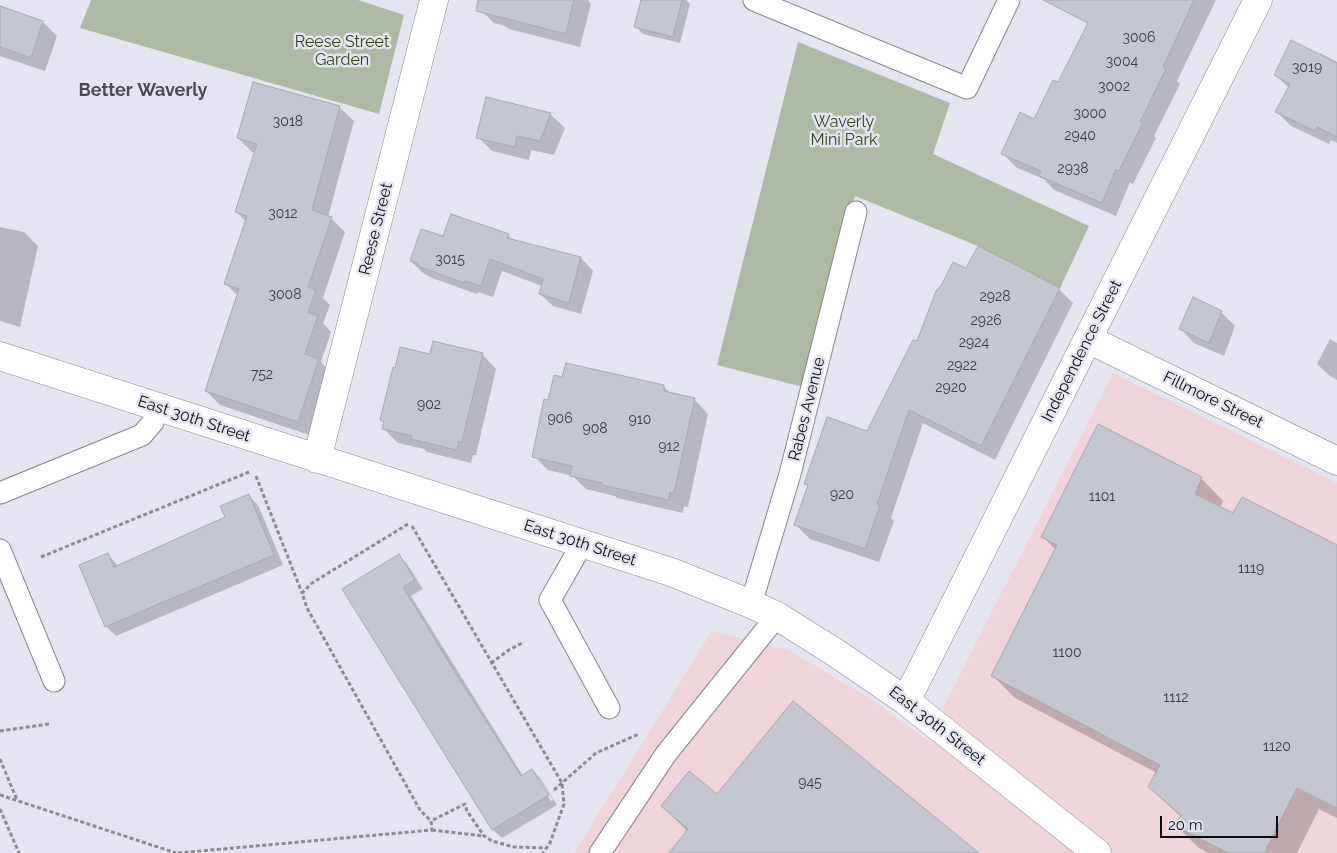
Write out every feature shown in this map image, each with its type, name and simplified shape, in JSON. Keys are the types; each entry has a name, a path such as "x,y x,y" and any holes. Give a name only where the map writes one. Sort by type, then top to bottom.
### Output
{"street":[{"name":"Reese Street","path":"317,459 434,0"},
{"name":"Independence Street","path":"906,701 1258,0"},
{"name":"Fillmore Street","path":"1088,339 1337,461"},
{"name":"East 30th Street","path":"0,356 671,572 752,604 777,616 836,653 906,701 1097,853"}],"lane":[{"path":"754,0 968,88 1009,0"},
{"name":"Rabes Avenue","path":"752,604 790,474 856,212"},
{"path":"0,493 142,435 153,422 159,407"},
{"path":"582,544 550,600 609,708"},
{"path":"0,550 54,681"},
{"path":"600,853 666,754 777,616"}],"path":[{"path":"41,557 254,470 307,608 415,802 431,821 432,830"},
{"path":"302,593 312,583 410,523 562,783 564,804 543,853"},
{"path":"491,663 524,642"},
{"path":"0,731 49,724"},
{"path":"554,790 596,753 639,734"},
{"path":"0,759 18,800"},
{"path":"0,794 177,853 432,830 484,836"},
{"path":"431,821 465,804 467,811 484,836 492,842 514,847 546,848"},
{"path":"0,809 19,853"}],"shaded area":[{"path":"1113,373 1337,483 1337,853 574,853 712,631 789,650 866,696 927,740"}],"green space":[{"name":"Reese Street Garden","path":"91,0 358,0 404,15 379,114 80,28"},
{"name":"Waverly Mini Park","path":"798,42 950,103 933,154 1089,226 1060,288 978,246 855,196 803,387 717,365"}],"building":[{"path":"478,0 574,0 566,34 476,11"},
{"path":"641,0 682,0 673,37 634,27"},
{"path":"1043,0 1194,0 1163,67 1166,69 1140,122 1143,123 1119,171 1116,169 1102,203 1039,176 1041,171 1001,154 1020,112 1034,119 1053,80 1058,82 1088,23"},
{"path":"0,6 43,21 31,58 0,47"},
{"path":"1291,40 1337,63 1337,137 1317,127 1315,131 1275,112 1290,84 1274,75"},
{"path":"253,82 340,106 312,210 332,217 308,287 316,290 308,312 318,316 305,354 319,359 298,422 205,391 239,289 224,284 247,216 235,212 257,144 237,138"},
{"path":"486,97 551,113 540,141 517,136 515,147 476,138"},
{"path":"451,214 509,234 507,238 581,257 569,303 539,294 543,279 490,259 481,286 465,281 464,283 418,266 418,264 410,261 421,229 443,236"},
{"path":"978,246 1060,288 981,446 909,410 877,504 880,505 865,549 794,525 808,485 804,484 827,417 867,431 913,340 917,341 936,291 942,284 953,262 966,268"},
{"path":"1193,297 1222,311 1209,343 1179,329"},
{"path":"433,341 483,353 462,442 459,441 457,450 411,439 412,436 382,429 384,422 380,420 400,347 430,354"},
{"path":"566,363 664,385 664,391 695,398 674,493 670,492 669,500 570,476 572,466 532,457 544,399 548,400 554,375 562,377"},
{"path":"1098,424 1202,477 1195,494 1233,513 1242,497 1337,545 1337,808 1297,788 1264,853 1228,853 1175,826 1181,815 1148,787 1160,765 991,676 1057,545 1041,537"},
{"path":"249,494 274,555 105,627 79,565 108,553 114,567 225,517 220,506"},
{"path":"399,554 415,580 403,587 453,669 521,776 532,769 549,795 492,830 342,589"},
{"path":"793,701 979,853 669,853 688,829 661,806 689,771 717,794"}],"district":[{"name":"Better Waverly","path":"143,91"}]}
